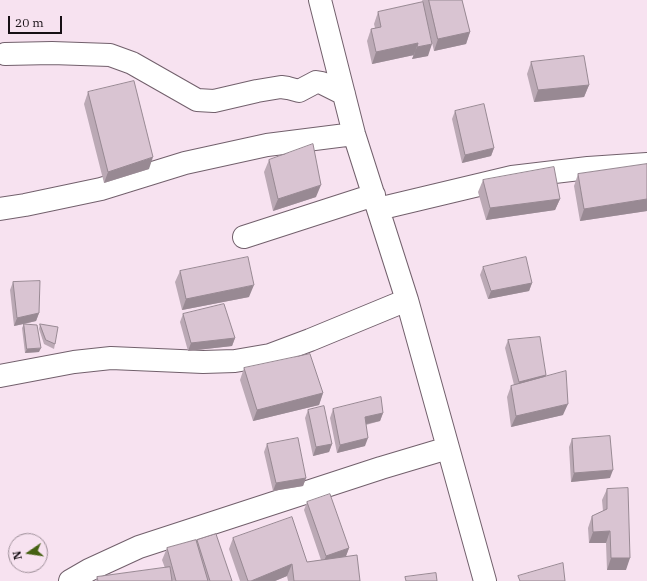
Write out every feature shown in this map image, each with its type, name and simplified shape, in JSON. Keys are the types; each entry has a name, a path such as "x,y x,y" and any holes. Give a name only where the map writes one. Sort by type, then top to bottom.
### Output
{"street":[{"path":"320,0 354,134 407,300 485,581"},
{"path":"5,54 52,53 110,55 132,62 197,100 214,101 281,87 299,91 316,82 322,83 344,94"},
{"path":"0,209 101,189 185,163 267,145 354,134"},
{"path":"244,238 376,202 512,177 588,168 647,164"},
{"path":"0,376 74,362 111,358 203,362 235,361 270,354 310,340 407,300"},
{"path":"70,581 89,570 139,547 448,448"}],"building":[{"path":"429,0 462,0 470,32 438,39"},
{"path":"423,2 432,44 417,47 418,43 376,52 371,29 381,27 378,12"},
{"path":"584,56 589,85 538,90 531,62"},
{"path":"134,81 153,157 108,172 88,92"},
{"path":"484,104 494,148 465,155 455,111"},
{"path":"313,144 321,185 278,199 269,160"},
{"path":"647,164 647,199 584,209 578,174"},
{"path":"554,167 560,199 490,208 483,180"},
{"path":"248,257 254,285 186,299 180,271"},
{"path":"526,257 532,283 491,291 483,267"},
{"path":"40,281 39,313 17,318 13,282"},
{"path":"224,304 235,338 191,343 183,314"},
{"path":"24,324 37,325 41,348 27,349"},
{"path":"40,324 58,327 55,344 46,340"},
{"path":"540,337 546,375 519,382 508,340"},
{"path":"310,354 323,393 257,410 244,368"},
{"path":"566,371 568,404 516,416 511,386"},
{"path":"381,397 383,413 365,417 368,438 340,445 333,409"},
{"path":"324,406 332,444 316,447 308,410"},
{"path":"610,436 613,470 574,473 572,439"},
{"path":"298,438 306,478 276,483 267,444"},
{"path":"628,488 630,558 611,558 610,531 593,532 592,516 607,509 607,489"},
{"path":"330,494 349,548 326,556 307,502"},
{"path":"292,517 307,562 357,555 360,581 294,581 292,564 248,581 233,538"},
{"path":"216,534 232,581 210,581 197,540"},
{"path":"196,540 208,581 176,581 167,548"},
{"path":"563,563 565,581 520,581 518,576"},
{"path":"170,567 172,581 98,581 97,577"},
{"path":"436,573 437,581 406,581 405,577"}]}
